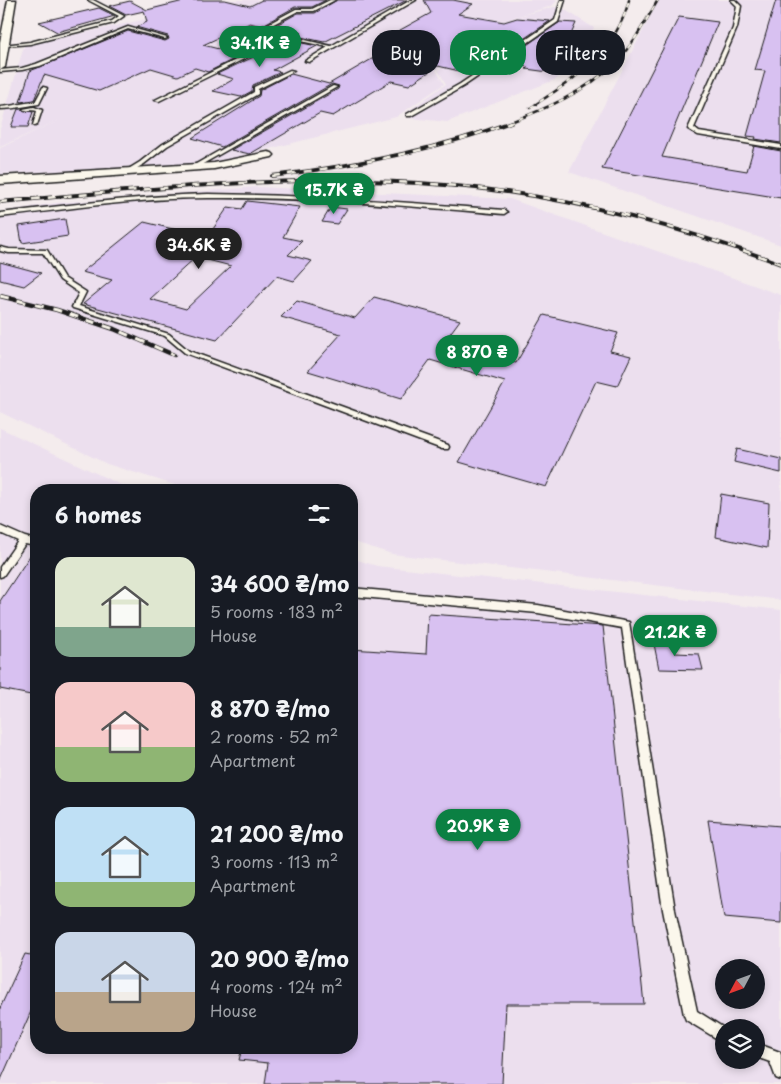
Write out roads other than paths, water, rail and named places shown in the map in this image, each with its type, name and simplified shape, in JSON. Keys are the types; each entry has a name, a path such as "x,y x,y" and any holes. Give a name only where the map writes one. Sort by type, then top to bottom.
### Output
{"street":[{"path":"1,63 12,0"},
{"path":"0,180 192,168 236,162 268,155"}],"lane":[{"path":"5,45 30,43 113,22 122,16 90,0"},
{"path":"246,37 297,10 313,10 333,0"},
{"path":"306,61 414,0"},
{"path":"409,115 462,85 557,21 563,0"},
{"path":"733,0 739,6 735,28 691,128 698,133 781,147"},
{"path":"0,71 38,65 128,28 165,38"},
{"path":"157,100 281,39 292,38 331,47"},
{"path":"125,173 142,163 165,145 256,93 256,88 292,71"},
{"path":"192,168 334,87"},
{"path":"0,108 19,107 37,103 42,97 45,88"},
{"path":"19,107 20,110 34,108 40,110 35,125"},
{"path":"0,215 140,200 207,196 345,199 504,212"},
{"path":"0,249 9,251 46,251 62,278 83,292 75,307 167,335 187,352 445,447"},
{"path":"0,529 30,542"},
{"path":"0,574 23,540"},
{"path":"358,593 538,609 626,625 669,910 691,1015 715,1030"},
{"path":"765,1053 775,1057 781,1072"}],"railway":[{"path":"530,108 562,87 591,63 603,50 623,19 629,0"},
{"path":"508,123 564,99 604,73 627,49 658,0"},
{"path":"272,176 393,156 453,141 511,122"},
{"path":"0,202 222,184 334,181 445,185 488,189 574,203 699,236 781,264"},
{"path":"0,296 57,310 114,329 174,355"}]}
